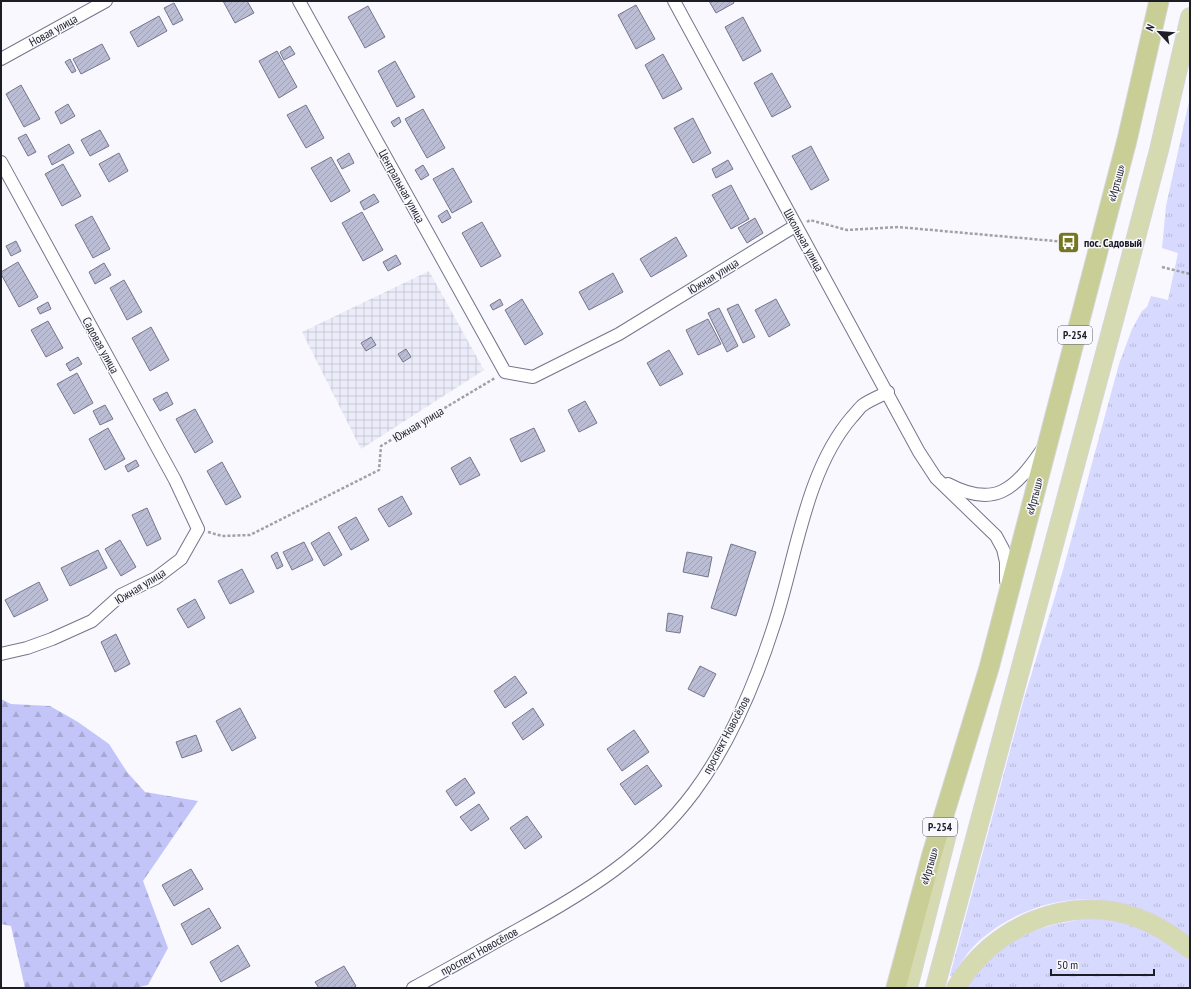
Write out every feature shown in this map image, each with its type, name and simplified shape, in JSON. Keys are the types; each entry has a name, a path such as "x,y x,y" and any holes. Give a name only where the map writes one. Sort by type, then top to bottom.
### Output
{"highway":[{"name":"«Иртыш»","path":"896,988 932,854 989,668 1005,608 1047,442 1127,140 1159,1"}],"main road":[{"path":"935,988 1127,272 1159,150 1190,18"},
{"path":"908,988 989,668"},
{"path":"956,988 975,961 997,940 1031,921 1063,912 1089,910 1114,912 1136,917 1159,927 1190,949"}],"street":[{"name":"Новая улица","path":"1,59 106,1"},
{"name":"Центральная улица","path":"299,1 505,372"},
{"name":"Школьная улица","path":"674,1 795,226 920,452 936,478 987,526 996,536 1003,548 1006,562 1005,608"},
{"name":"Садовая улица","path":"1,162 175,480 198,529"},
{"name":"Южная улица","path":"505,372 533,377 619,334 795,226"},
{"name":"проспект Новосёлов","path":"413,988 575,898 615,871 645,848 694,792 717,757 739,716 757,673 775,622 813,492 828,454 844,426 863,405 888,392"},
{"path":"936,478 966,493 979,496 996,494 1012,486 1024,475 1047,442"},
{"name":"Южная улица","path":"1,654 27,648 52,639 92,621 121,596 156,578 181,559 198,529"}],"path":[{"path":"795,226 810,220 847,230 898,226 1066,242"},
{"path":"1162,267 1190,274"},
{"name":"Южная улица","path":"198,529 222,536 250,535 379,470 381,446 505,372"}],"shaded area":[{"path":"429,271 484,370 361,449 302,332"}],"green space":[{"path":"1190,97 1190,940 1155,917 1132,907 1092,899 1051,903 1032,909 995,928 971,949 952,977 950,975 1023,702 1063,570 1119,364 1132,329 1142,311 1147,307 1151,296 1168,300 1178,253 1162,248 1166,206"},
{"path":"1,699 11,704 50,706 78,722 109,744 127,772 145,792 198,801 143,881 168,948 148,985 135,988 25,988 11,926 1,924"},
{"path":"1094,918 1121,922 1134,926 1169,943 1190,960 1190,988 964,988 994,955 1020,938 1047,927"}],"building":[{"path":"223,1 247,1 254,13 235,23"},
{"path":"709,1 733,1 734,3 716,13"},
{"path":"174,3 183,20 173,25 164,8"},
{"path":"636,5 655,39 636,49 618,15"},
{"path":"368,6 385,37 365,48 348,17"},
{"path":"159,16 167,31 138,47 130,32"},
{"path":"743,17 761,51 743,61 725,27"},
{"path":"102,44 110,59 81,74 73,59"},
{"path":"290,46 295,54 284,60 280,52"},
{"path":"277,51 297,87 279,98 259,61"},
{"path":"663,54 682,89 663,99 645,65"},
{"path":"70,59 76,71 72,73 65,62"},
{"path":"395,61 415,97 397,107 378,71"},
{"path":"772,73 791,107 772,117 754,83"},
{"path":"21,85 40,119 24,127 6,94"},
{"path":"68,104 75,116 61,124 55,112"},
{"path":"306,105 324,138 306,148 287,115"},
{"path":"423,109 445,148 427,158 405,119"},
{"path":"399,117 401,122 394,127 391,122"},
{"path":"693,118 711,153 693,163 674,128"},
{"path":"100,130 109,146 90,156 81,140"},
{"path":"26,134 36,152 28,156 18,138"},
{"path":"69,144 74,153 52,165 48,156"},
{"path":"811,146 829,180 811,190 792,156"},
{"path":"119,153 128,171 109,182 99,164"},
{"path":"349,153 354,163 342,169 337,160"},
{"path":"331,157 350,191 331,202 311,168"},
{"path":"728,160 733,169 716,178 712,169"},
{"path":"63,164 81,196 62,206 45,174"},
{"path":"423,165 429,175 421,180 415,170"},
{"path":"453,168 472,202 452,213 433,179"},
{"path":"731,185 749,219 731,229 712,195"},
{"path":"374,194 379,202 364,210 360,202"},
{"path":"447,210 451,218 442,223 438,216"},
{"path":"362,212 383,250 363,261 342,223"},
{"path":"92,216 110,249 93,258 75,225"},
{"path":"755,218 763,233 747,243 738,228"},
{"path":"482,222 501,256 481,267 462,233"},
{"path":"676,237 687,256 651,277 640,259"},
{"path":"16,241 21,251 11,256 6,246"},
{"path":"396,255 401,264 388,271 383,262"},
{"path":"18,262 38,297 19,307 1,274 1,272"},
{"path":"104,263 111,275 95,284 89,272"},
{"path":"613,273 623,292 589,310 579,292"},
{"path":"124,280 142,312 127,320 110,288"},
{"path":"500,299 503,305 493,310 490,305"},
{"path":"522,299 543,334 525,345 505,310"},
{"path":"776,299 790,325 769,337 755,310"},
{"path":"48,302 51,309 40,314 37,308"},
{"path":"738,304 755,337 743,343 727,309"},
{"path":"719,308 738,346 727,352 708,313"},
{"path":"708,319 721,344 698,355 686,330"},
{"path":"48,321 63,348 46,357 31,330"},
{"path":"151,327 169,360 150,371 132,338"},
{"path":"371,337 376,345 366,351 361,343"},
{"path":"406,349 411,357 403,362 398,354"},
{"path":"669,350 683,374 660,386 647,363"},
{"path":"78,357 82,364 70,371 66,364"},
{"path":"77,373 93,403 74,414 57,384"},
{"path":"167,392 173,404 160,411 153,399"},
{"path":"585,401 597,423 579,432 568,410"},
{"path":"105,405 113,419 100,425 93,411"},
{"path":"195,409 213,442 195,453 176,419"},
{"path":"108,428 125,459 105,470 89,439"},
{"path":"534,428 545,451 521,462 510,439"},
{"path":"470,457 480,475 460,485 451,468"},
{"path":"136,460 139,466 128,472 125,466"},
{"path":"222,462 241,497 226,505 207,471"},
{"path":"402,496 412,514 389,527 378,509"},
{"path":"147,508 161,539 147,546 132,515"},
{"path":"356,517 369,540 351,550 338,527"},
{"path":"329,532 342,555 324,566 311,543"},
{"path":"120,540 136,567 121,576 105,549"},
{"path":"304,542 313,560 292,570 283,552"},
{"path":"731,544 756,552 736,616 711,608"},
{"path":"98,550 107,568 70,586 61,568"},
{"path":"277,552 283,566 277,569 271,556"},
{"path":"687,552 712,557 708,577 683,572"},
{"path":"242,569 254,592 230,604 218,581"},
{"path":"39,582 48,600 14,617 5,600"},
{"path":"195,599 205,618 188,628 177,609"},
{"path":"668,613 683,616 680,633 666,631"},
{"path":"116,634 130,664 115,672 101,642"},
{"path":"700,666 716,674 704,697 688,689"},
{"path":"515,676 527,693 505,708 494,691"},
{"path":"240,708 256,738 232,751 216,721"},
{"path":"533,708 544,725 523,740 512,723"},
{"path":"634,730 649,752 622,771 607,749"},
{"path":"196,735 202,751 182,758 176,742"},
{"path":"647,765 662,786 635,805 620,784"},
{"path":"465,778 475,793 456,806 446,791"},
{"path":"479,804 489,819 471,831 460,817"},
{"path":"527,816 542,837 525,849 510,828"},
{"path":"191,869 203,889 174,906 162,885"},
{"path":"209,908 221,928 192,945 181,924"},
{"path":"238,945 250,966 221,982 210,962"},
{"path":"344,966 356,986 353,988 319,988 315,982"}],"place":[{"name":"пос. Садовый","path":"1069,242"}]}
